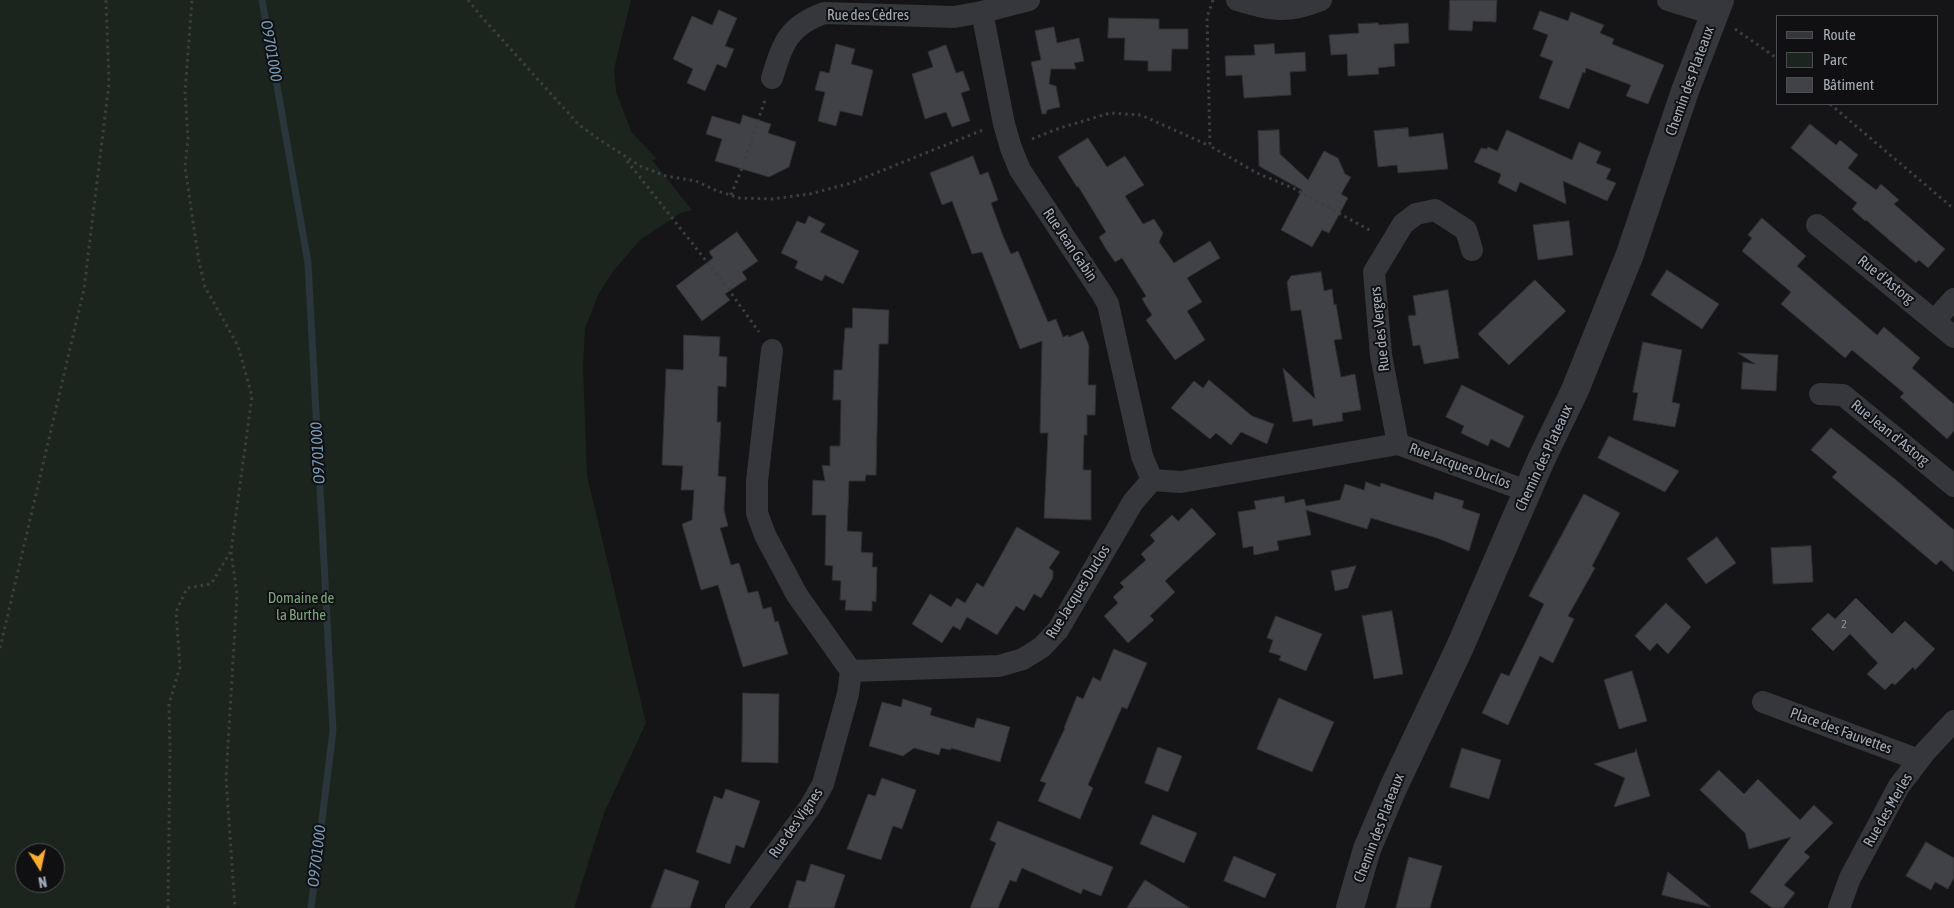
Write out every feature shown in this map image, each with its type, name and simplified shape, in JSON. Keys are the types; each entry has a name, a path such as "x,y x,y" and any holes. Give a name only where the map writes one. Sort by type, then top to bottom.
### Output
{"street":[{"name":"Rue des Cèdres","path":"772,78 782,49 795,28 807,19 824,12 954,17 1028,0"},
{"path":"1237,0 1266,9 1285,10 1303,7 1321,0"},
{"path":"1668,0 1717,7"},
{"name":"Chemin des Plateaux","path":"1350,908 1364,857 1386,804 1460,649 1527,491 1575,390 1630,254 1685,91 1717,7"},
{"name":"Rue Jean Gabin","path":"982,12 1004,124 1011,148 1020,170 1108,304 1142,456 1152,480"},
{"name":"Rue des Vergers","path":"1398,444 1381,355 1374,272 1403,224 1416,214 1435,210 1466,230 1472,250"},
{"name":"Rue d'Astorg","path":"1817,225 1954,337"},
{"path":"1935,320 1954,299"},
{"path":"772,350 757,481 757,513 765,535 797,595 851,671"},
{"name":"Rue Jean d'Astorg","path":"1820,394 1843,395 1954,486"},
{"name":"Rue Jacques Duclos","path":"851,671 999,666 1024,659 1042,647 1058,630 1133,502 1152,480 1181,482 1398,444 1527,491"},
{"name":"Rue des Vignes","path":"736,908 810,807 823,784 848,694 851,671"},
{"name":"Place des Fauvettes","path":"1763,702 1919,760"},
{"name":"Rue des Merles","path":"1839,908 1850,878 1899,786 1919,760 1954,722"}],"path":[{"path":"0,648 84,289 109,83 106,0"},
{"path":"192,0 185,92 188,139 185,166 199,262 205,287 238,346 252,396 231,551 237,594 226,778 235,908"},
{"path":"468,0 579,125 642,168 666,176 696,181 739,198 772,199 810,194 851,183 989,128 1004,124"},
{"path":"1210,146 1207,17 1213,0"},
{"path":"1717,7 1776,57"},
{"path":"731,195 772,78"},
{"path":"1831,105 1954,210"},
{"path":"1011,148 1060,128 1110,113 1141,115 1210,146 1257,174 1293,188 1374,232 1386,253"},
{"path":"626,158 726,286 772,350"},
{"path":"168,908 169,704 180,667 176,612 187,588 211,584 231,551"}],"green space":[{"name":"Domaine de la Burthe","path":"0,0 631,0 614,69 616,92 632,133 657,159 652,160 692,210 681,213 641,239 614,270 599,293 585,328 583,366 587,476 646,723 604,813 574,908 0,908"}],"building":[{"path":"1450,0 1497,0 1496,22 1473,21 1472,31 1449,30"},
{"path":"719,10 737,18 725,46 734,49 726,68 717,64 705,91 687,83 693,69 673,59 692,16 712,25"},
{"path":"1540,11 1568,21 1571,12 1604,25 1600,33 1614,39 1612,44 1664,65 1648,104 1626,96 1631,85 1586,68 1569,109 1539,98 1553,61 1540,56 1548,35 1533,29"},
{"path":"1109,18 1159,19 1159,29 1188,29 1188,49 1172,49 1171,71 1148,71 1148,61 1124,60 1125,38 1108,38"},
{"path":"1378,23 1379,25 1408,23 1409,43 1394,44 1395,66 1378,68 1379,74 1348,76 1347,54 1331,55 1329,35 1359,33 1358,24"},
{"path":"1054,27 1057,43 1079,38 1084,61 1074,63 1076,69 1051,69 1049,84 1056,86 1060,107 1047,110 1046,114 1042,114 1031,62 1041,60 1035,31"},
{"path":"836,44 855,49 851,64 873,70 862,116 840,111 836,126 818,121 825,92 815,90 820,71 829,73"},
{"path":"1274,44 1275,54 1305,52 1306,71 1290,72 1291,95 1244,98 1242,75 1226,76 1225,56 1255,55 1254,45"},
{"path":"946,45 956,73 963,71 970,90 961,93 970,121 952,127 946,112 925,119 912,74 933,67 928,52"},
{"path":"743,115 771,124 768,133 796,142 789,167 769,177 715,161 722,139 706,134 712,116 740,124"},
{"path":"1810,124 1836,145 1840,140 1858,155 1848,168 1876,190 1881,184 1899,200 1894,204 1945,249 1928,268 1919,260 1916,263 1865,221 1852,209 1857,203 1791,148"},
{"path":"1408,128 1409,137 1443,133 1448,169 1398,173 1397,165 1378,167 1374,131"},
{"path":"1279,130 1280,154 1308,180 1324,151 1338,158 1345,174 1351,177 1341,194 1348,198 1329,233 1322,230 1312,247 1281,230 1302,190 1259,166 1258,131"},
{"path":"1507,130 1572,160 1579,142 1601,152 1596,163 1611,169 1606,179 1616,183 1607,201 1563,181 1566,204 1520,182 1516,192 1498,183 1501,174 1474,162 1481,148 1487,149 1488,147 1497,151"},
{"path":"1088,138 1107,167 1125,156 1144,185 1125,196 1143,224 1154,219 1163,233 1159,242 1174,263 1210,241 1220,258 1187,278 1202,302 1187,311 1205,340 1175,360 1146,320 1152,315 1142,299 1146,296 1122,258 1115,262 1106,249 1099,237 1106,232 1058,157"},
{"path":"973,156 980,175 988,172 998,200 991,203 1003,236 1011,254 1018,251 1048,322 1056,319 1063,337 1068,335 1069,337 1083,331 1089,346 1088,385 1096,385 1095,415 1087,415 1087,435 1084,435 1083,470 1091,470 1091,520 1044,518 1048,433 1040,433 1042,341 1020,349 982,252 972,254 952,201 942,205 930,173"},
{"path":"809,216 825,224 820,232 859,251 843,284 825,275 822,281 795,268 798,261 781,253 797,221 805,224"},
{"path":"1762,218 1806,256 1797,266 1877,335 1884,327 1920,358 1912,368 1954,404 1954,431 1947,439 1900,397 1904,393 1852,350 1845,358 1781,304 1791,292 1742,251 1752,238 1748,235"},
{"path":"1569,221 1573,255 1538,260 1533,225"},
{"path":"737,232 758,261 742,272 747,279 725,294 730,300 702,321 676,286 713,258 709,252"},
{"path":"1667,270 1719,304 1702,329 1651,295"},
{"path":"1321,272 1324,291 1332,289 1334,305 1336,304 1342,339 1334,340 1341,377 1355,374 1361,410 1342,413 1343,421 1313,426 1312,419 1293,422 1283,368 1315,399 1301,310 1291,311 1287,282 1291,276"},
{"path":"1535,280 1566,311 1509,365 1478,334"},
{"path":"1448,290 1459,358 1424,364 1420,345 1413,346 1408,316 1416,315 1413,296"},
{"path":"853,308 889,310 888,344 879,344 876,475 866,475 865,481 849,481 847,531 862,532 861,552 873,553 872,567 877,567 876,602 872,601 872,611 845,610 846,600 840,600 841,581 832,580 833,566 825,565 826,515 812,515 813,480 825,481 822,465 830,466 830,446 840,446 841,400 833,400 834,370 842,370 845,328 852,328"},
{"path":"684,335 720,337 719,356 727,357 726,387 718,386 717,422 721,422 718,476 726,477 724,510 728,526 720,528 731,565 739,563 748,593 758,591 763,609 771,607 775,622 778,621 788,654 743,667 718,585 701,590 682,524 692,520 694,490 681,490 683,466 662,465 666,369 683,370"},
{"path":"1643,342 1682,350 1672,402 1680,404 1675,427 1633,420 1638,393 1633,392"},
{"path":"1738,353 1778,355 1776,391 1741,389 1743,362 1755,364"},
{"path":"1209,380 1252,416 1274,424 1267,444 1241,432 1231,445 1216,433 1210,439 1171,408 1194,381 1203,388"},
{"path":"1462,385 1524,416 1509,448 1491,439 1488,446 1461,433 1464,426 1446,417"},
{"path":"1831,428 1954,530 1954,572 1941,560 1936,565 1832,477 1837,472 1811,450"},
{"path":"1609,436 1679,471 1665,492 1598,458"},
{"path":"1366,482 1380,487 1381,483 1433,500 1435,492 1464,501 1462,508 1480,514 1469,551 1437,538 1371,518 1367,529 1306,510 1311,535 1277,541 1279,550 1254,555 1253,546 1243,548 1238,512 1256,509 1254,501 1284,496 1285,503 1304,499 1306,506 1340,500 1345,484 1364,490"},
{"path":"1584,494 1620,513 1592,566 1595,568 1568,616 1574,619 1553,663 1540,656 1508,725 1482,713 1501,673 1509,676 1544,604 1529,596"},
{"path":"1192,508 1216,534 1165,581 1175,592 1150,616 1154,620 1128,643 1104,616 1118,603 1113,597 1124,587 1120,583 1146,560 1141,554 1155,541 1150,535 1172,515 1178,521"},
{"path":"1017,527 1060,552 1049,568 1053,571 1053,578 1041,598 1034,594 1024,611 1016,606 997,635 967,617 960,630 953,626 942,643 912,624 930,594 951,607 957,598 965,603 977,583 983,587"},
{"path":"1717,537 1736,563 1706,584 1687,559"},
{"path":"1811,546 1813,582 1773,584 1771,548"},
{"path":"1356,566 1348,588 1335,591 1331,571"},
{"path":"1856,598 1892,634 1905,621 1935,649 1915,670 1913,667 1895,685 1892,683 1885,690 1867,674 1878,663 1850,634 1833,651 1811,629 1828,613 1835,619"},
{"path":"1666,603 1691,627 1668,654 1657,643 1650,651 1635,636"},
{"path":"1392,611 1403,674 1374,679 1362,616"},
{"path":"1276,616 1322,634 1306,671 1279,660 1281,656 1269,652 1273,640 1267,638"},
{"path":"1114,649 1147,663 1127,709 1122,707 1088,785 1093,788 1080,819 1038,801 1046,783 1040,781 1065,728 1077,696 1083,699 1093,677 1100,681"},
{"path":"1632,671 1647,721 1619,729 1604,680"},
{"path":"743,693 779,694 778,763 742,762"},
{"path":"1279,698 1334,722 1312,772 1257,749"},
{"path":"903,699 932,708 930,715 974,728 977,718 1010,727 1000,762 951,748 951,750 941,748 939,755 914,748 903,756 869,746 882,702 901,707"},
{"path":"1158,747 1182,756 1168,792 1145,783"},
{"path":"1462,748 1501,760 1489,799 1450,787"},
{"path":"1636,749 1650,796 1614,807 1625,778 1594,764 1635,752"},
{"path":"1719,770 1744,794 1758,779 1800,820 1814,805 1833,823 1804,852 1810,857 1784,885 1795,893 1783,908 1772,908 1750,892 1791,837 1749,849 1745,833 1700,790"},
{"path":"882,778 916,790 902,829 893,826 881,860 847,849 868,794 875,796"},
{"path":"726,789 760,801 744,848 736,845 730,864 696,852 714,796 722,799"},
{"path":"1153,815 1197,833 1184,863 1140,844"},
{"path":"998,821 1113,867 1101,896 1083,889 1081,894 1022,868 1016,882 1010,880 998,908 970,908 996,843 990,840"},
{"path":"1926,842 1954,858 1954,878 1948,889 1935,882 1931,890 1906,876"},
{"path":"1234,856 1276,874 1265,898 1224,881"},
{"path":"1409,857 1442,866 1430,908 1396,908"},
{"path":"811,864 845,875 834,908 788,908 797,880 805,882"},
{"path":"665,869 699,881 690,908 651,908"},
{"path":"1668,872 1711,907 1662,895"},
{"path":"1145,880 1190,908 1127,908"}],"waterway":[{"name":"O9701000","path":"262,0 308,263 333,731 311,908"}]}
